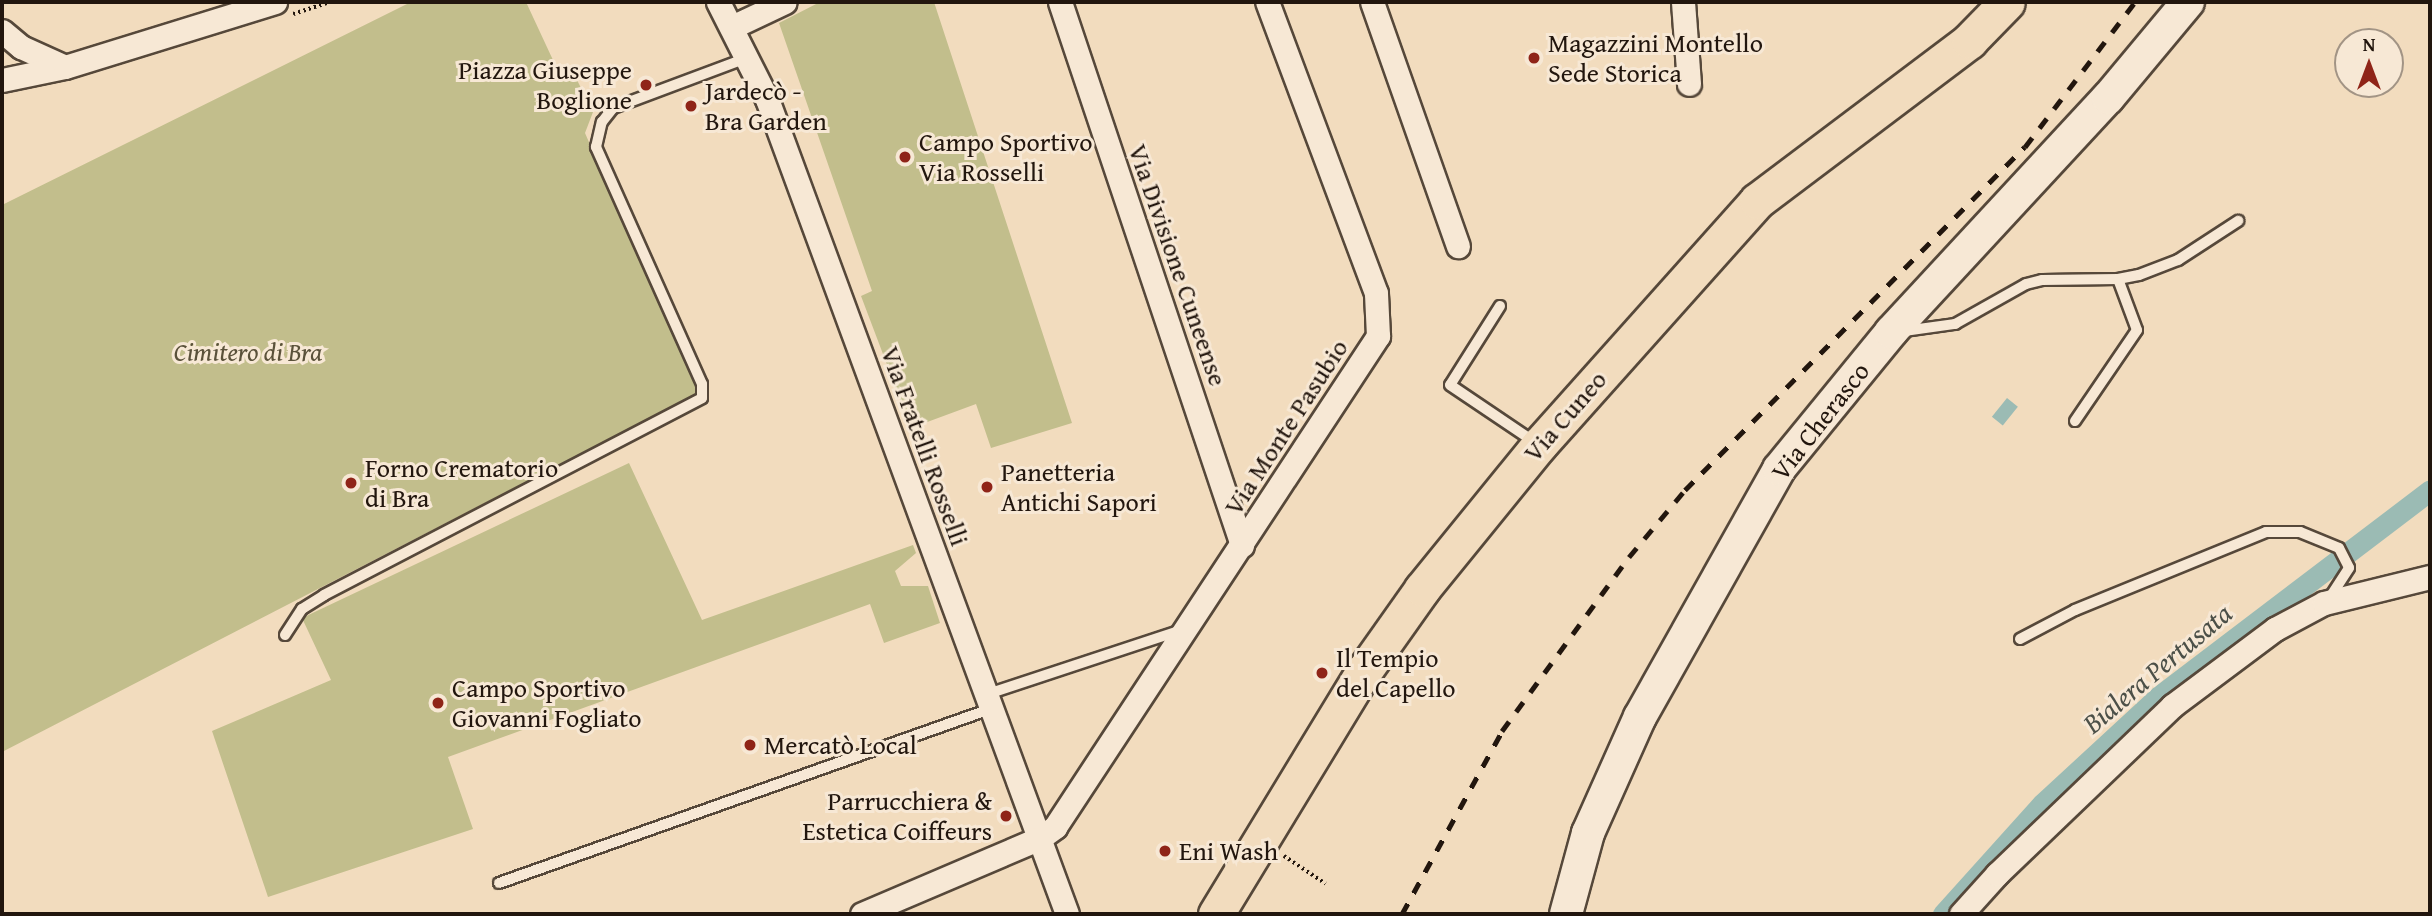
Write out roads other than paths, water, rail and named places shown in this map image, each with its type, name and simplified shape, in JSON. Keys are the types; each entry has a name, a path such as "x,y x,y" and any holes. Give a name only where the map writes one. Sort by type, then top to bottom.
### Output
{"main road":[{"name":"Via Cuneo","path":"1216,914 1364,671 1422,589 1539,445 1756,201 1969,41 2007,2"},
{"name":"Via Cherasco","path":"1566,914 1605,790 1691,621 1779,469 1891,331 2108,97 2188,2"}],"street":[{"path":"2,80 65,66 275,2"},
{"name":"Via Fratelli Rosselli","path":"718,2 734,26 749,57 1067,914"},
{"path":"734,26 785,2"},
{"name":"Via Divisione Cuneense","path":"1060,2 1242,545"},
{"name":"Via Monte Pasubio","path":"1040,838 1055,827 1369,354 1380,317 1376,293 1267,2"},
{"path":"1372,2 1458,246"},
{"path":"1683,2 1689,84"},
{"path":"2,31 21,47 65,66"},
{"path":"1961,914 1997,874 2172,706 2296,614 2324,603 2430,577"},
{"path":"862,914 1040,838"}],"lane":[{"path":"285,635 302,609 324,595 702,398 702,384 596,147 601,122 613,108 749,57"},
{"path":"1891,331 1912,334 1955,324 2026,284 2042,280 2118,279 2178,260 2238,221"},
{"path":"2075,421 2137,330 2118,279"},
{"path":"1500,306 1450,385 1539,445"},
{"path":"2020,639 2075,610 2266,532 2300,532 2339,548 2348,562 2342,585 2324,603"},
{"path":"499,883 1185,629"}],"water":[{"path":"2007,398 2018,407 2003,425 1992,417"}],"waterway":[{"name":"Bialera Pertusata","path":"1943,914 2042,804 2159,696 2430,490"}],"railway":[{"path":"1402,914 1502,731 1629,557 1685,490 2025,147 2135,2"}],"place":[{"name":"Magazzini Montello Sede Storica","path":"1534,58"},
{"name":"Piazza Giuseppe Boglione","path":"646,85"},
{"name":"Jardecò - Bra Garden","path":"691,106"},
{"name":"Campo Sportivo Via Rosselli","path":"905,157"},
{"name":"Forno Crematorio di Bra","path":"351,483"},
{"name":"Panetteria Antichi Sapori","path":"987,487"},
{"name":"Il Tempio del Capello","path":"1322,673"},
{"name":"Campo Sportivo Giovanni Fogliato","path":"438,703"},
{"name":"Mercatò Local","path":"750,745"},
{"name":"Parrucchiera & Estetica Coiffeurs","path":"1006,816"},
{"name":"Eni Wash","path":"1165,851"}],"park label":[{"name":"Cimitero di Bra","path":"248,352"}]}
